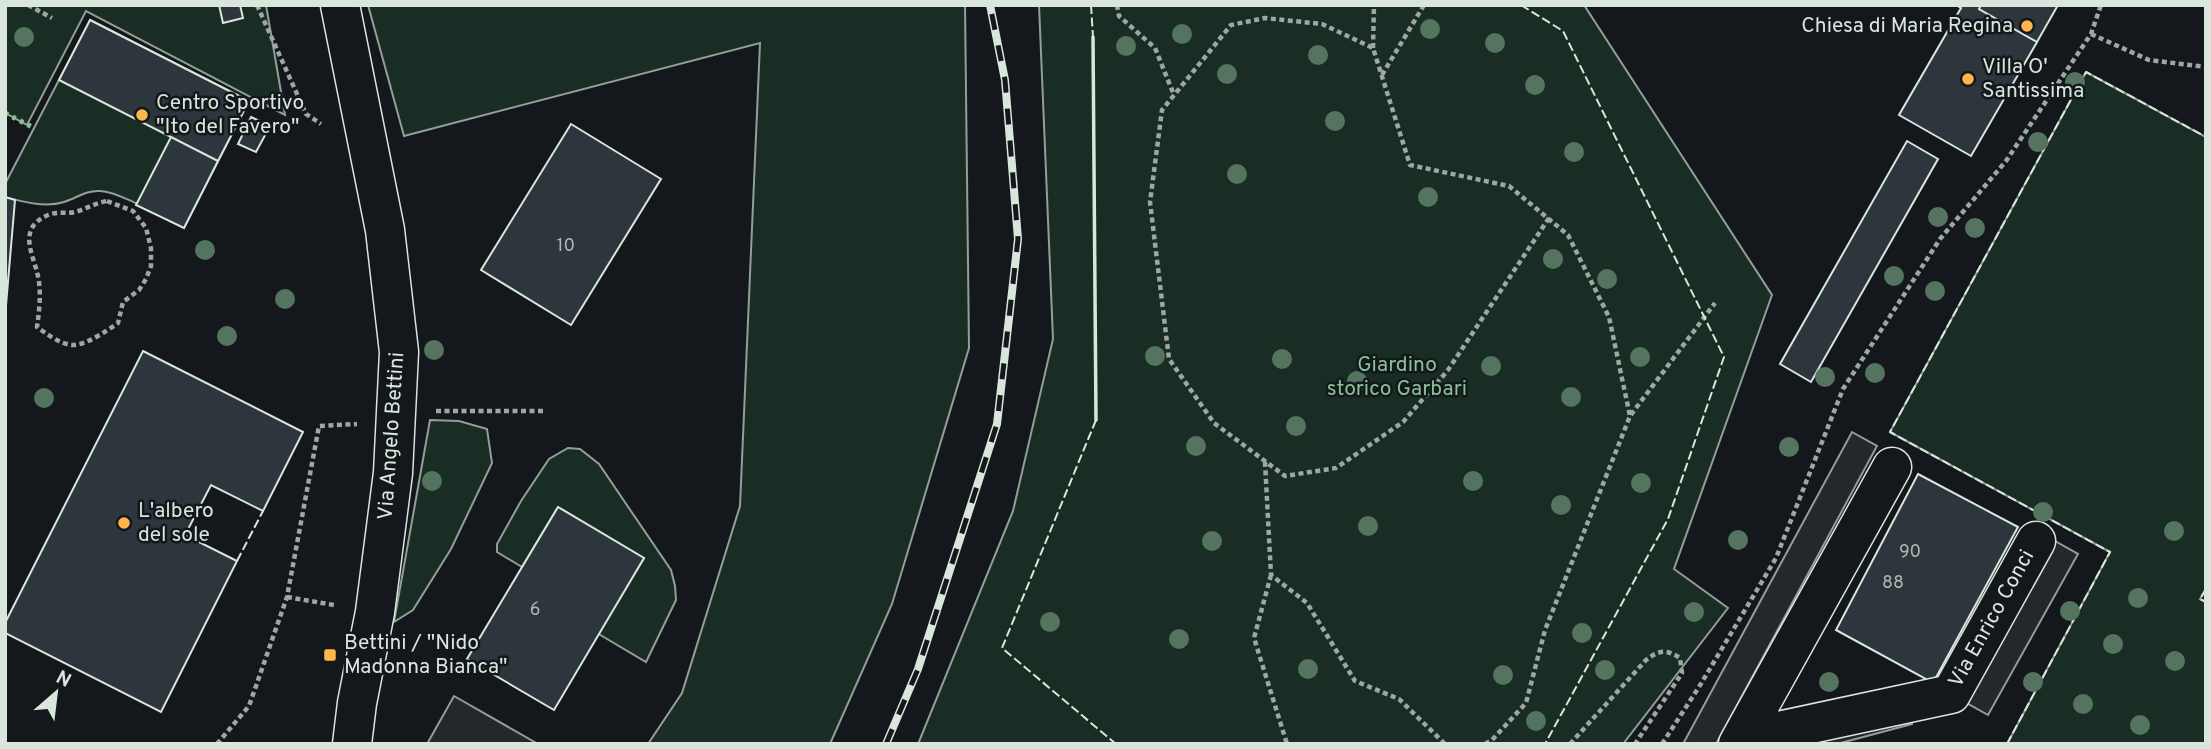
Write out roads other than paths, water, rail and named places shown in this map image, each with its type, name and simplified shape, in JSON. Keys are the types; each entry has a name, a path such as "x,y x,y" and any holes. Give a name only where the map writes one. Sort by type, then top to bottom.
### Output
{"street":[{"name":"Via Angelo Bettini","path":"341,5 385,230 399,352 383,417 393,473 352,744"},
{"name":"Via Enrico Conci","path":"1740,741 1892,467"},
{"name":"Via Enrico Conci","path":"1740,741 1951,694 2036,541"}],"railway":[{"path":"886,744 918,669 997,424 1018,239 1005,80 990,5"}],"place":[{"name":"Chiesa di Maria Regina","path":"2027,26"},
{"name":"Villa O' Santissima","path":"1968,79"},
{"name":"Centro Sportivo \"Ito del Favero\"","path":"142,115"},
{"name":"L'albero del sole","path":"124,523"},
{"name":"Bettini / \"Nido Madonna Bianca\"","path":"330,655"}],"park label":[{"name":"Giardino storico Garbari","path":"1397,377"}]}
